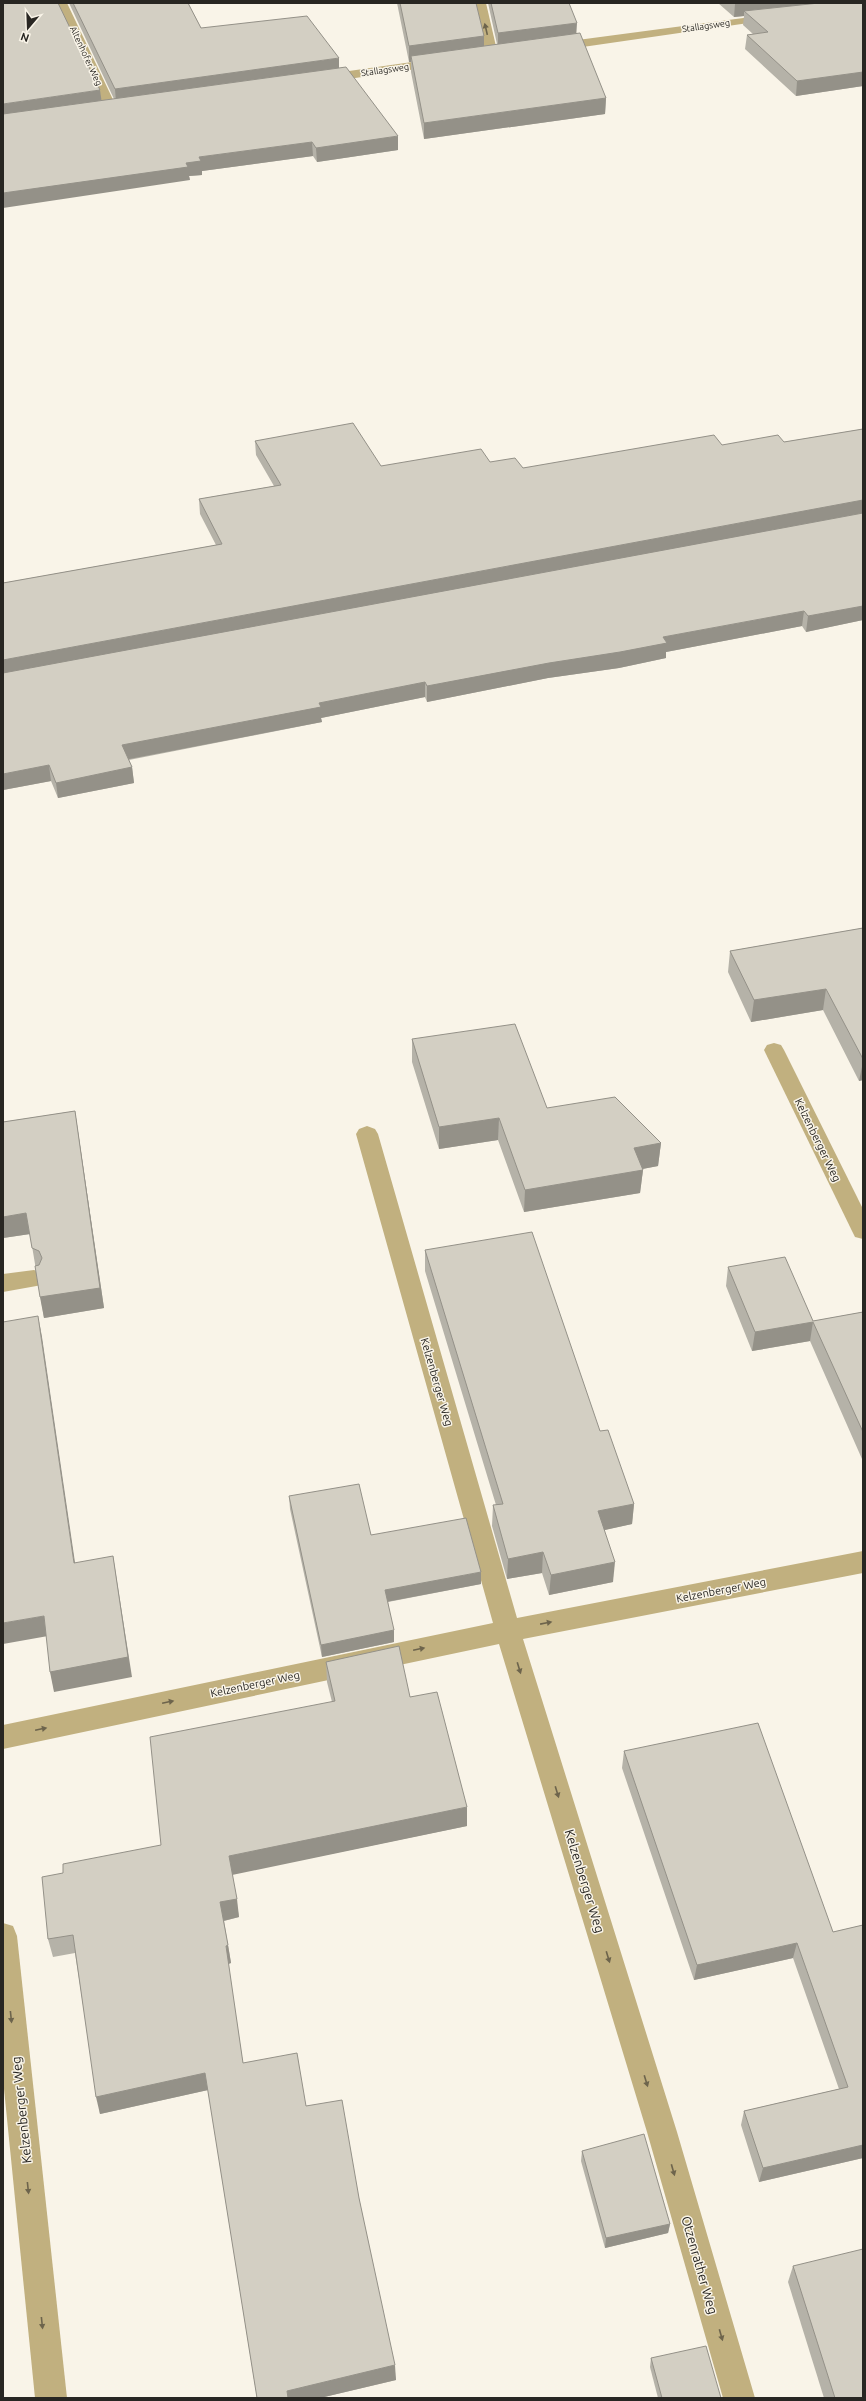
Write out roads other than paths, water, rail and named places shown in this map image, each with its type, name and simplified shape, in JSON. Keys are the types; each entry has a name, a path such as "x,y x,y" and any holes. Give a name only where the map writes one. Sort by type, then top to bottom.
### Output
{"street":[{"name":"Altenhofer Weg","path":"61,3 111,108"},
{"path":"480,3 492,55"},
{"name":"Stallagsweg","path":"546,48 786,16"},
{"path":"476,57 508,53"},
{"name":"Stallagsweg","path":"305,81 453,60"},
{"path":"95,110 126,106"},
{"name":"Kelzenberger Weg","path":"774,1050 863,1231"},
{"name":"Kelzenberger Weg","path":"367,1134 508,1631 662,2132"},
{"path":"3,1283 34,1279"},
{"name":"Kelzenberger Weg","path":"3,1737 508,1631 863,1562"},
{"name":"Kelzenberger Weg","path":"3,1936 51,2398"},
{"name":"Otzenrather Weg","path":"662,2132 739,2398"}]}
